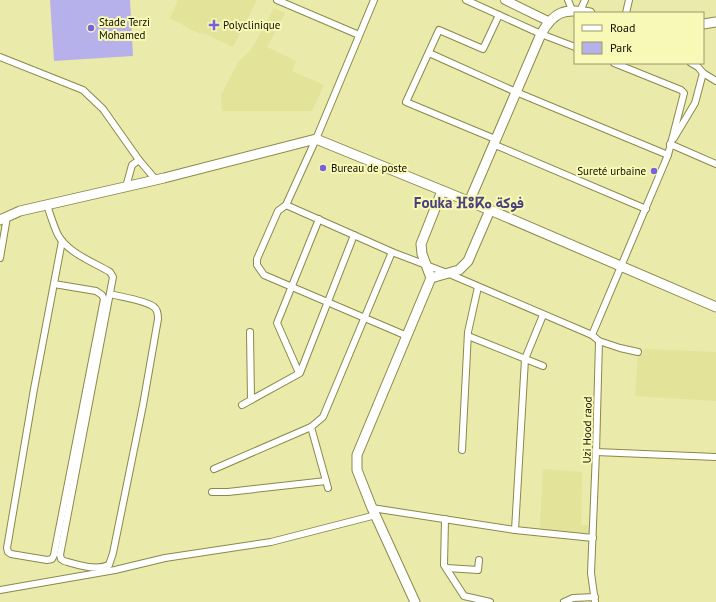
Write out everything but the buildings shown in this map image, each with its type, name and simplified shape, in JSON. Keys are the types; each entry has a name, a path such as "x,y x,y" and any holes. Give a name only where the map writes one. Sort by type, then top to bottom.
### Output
{"main road":[{"path":"469,202 494,141 548,21 561,13 576,10 585,12"},
{"path":"704,24 716,22"},
{"path":"4,219 20,211 156,180 316,139 490,210 716,307"},
{"path":"415,602 357,470 357,455 431,278 422,254 421,244 442,191"},
{"path":"431,278 459,270 468,261 490,210"}],"street":[{"path":"277,0 359,35"},
{"path":"374,0 316,139 286,204 278,211 257,259 256,265 264,275 407,336"},
{"path":"466,0 541,34 574,47"},
{"path":"505,0 519,3 548,21"},
{"path":"568,0 576,10 584,0"},
{"path":"626,12 629,0"},
{"path":"499,14 483,49 439,30 406,102 646,209"},
{"path":"429,52 516,92 668,155"},
{"path":"0,57 83,90 103,109 139,160 156,180"},
{"path":"592,335 668,155 684,93 681,90 616,64"},
{"path":"693,64 698,67 703,73 716,81"},
{"path":"670,144 682,126 694,103 703,73"},
{"path":"670,144 716,164"},
{"path":"126,187 132,165 139,160"},
{"path":"286,204 392,252 447,273 592,335 599,341 638,352"},
{"path":"47,205 57,234 62,241 72,250 110,272 113,277 60,555 61,559 64,561 101,568 109,565 114,549 143,405 158,319 158,312 147,303 110,294"},
{"path":"0,258 4,219"},
{"path":"299,373 277,323 319,219"},
{"path":"242,405 299,373 354,235"},
{"path":"54,284 96,291 102,295 104,299 54,554 52,559 47,560 11,554 8,552 7,548 34,390 62,241"},
{"path":"214,469 311,427 323,418 392,252"},
{"path":"462,450 468,336 478,287"},
{"path":"516,530 525,359 543,315"},
{"path":"250,332 251,400"},
{"path":"468,336 543,366"},
{"name":"Uzi Hood raod","path":"595,600 591,574 599,341"},
{"path":"311,427 328,488"},
{"path":"596,452 716,457"},
{"path":"212,492 228,492 326,481"},
{"path":"0,590 115,570 165,558 271,542 374,511 445,519 516,530 593,538"},
{"path":"445,519 444,565 464,596 490,602"},
{"path":"447,568 478,570 479,560"},
{"path":"564,602 573,598 595,600"}],"shaded area":[{"name":"Polyclinique","path":"178,0 257,0 233,47 201,32 200,34 170,18"},
{"path":"274,8 285,13 267,47 296,61 292,71 324,85 312,111 222,111 221,95 239,61 251,50"},
{"path":"644,349 716,352 716,401 635,396 638,355 643,355"},
{"path":"543,469 582,472 581,525 592,525 592,535 540,528"}],"green space":[{"name":"Stade Terzi Mohamed","path":"50,0 130,0 133,56 54,61"}],"place":[{"name":"Polyclinique","path":"214,25"},
{"name":"Stade Terzi Mohamed","path":"91,28"},
{"name":"Bureau de poste","path":"323,168"},
{"name":"Sureté urbaine","path":"654,171"}],"district":[{"name":"Fouka ⴼⵓⴽⴰ فوكة","path":"469,202"}]}
